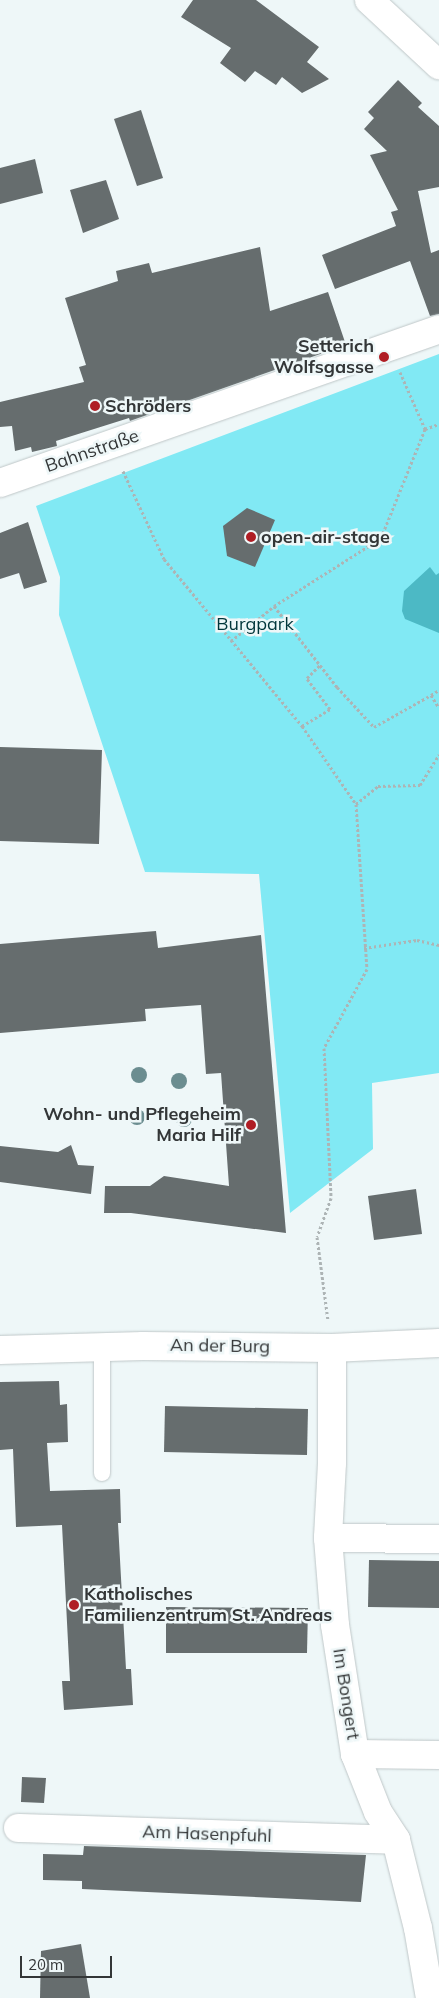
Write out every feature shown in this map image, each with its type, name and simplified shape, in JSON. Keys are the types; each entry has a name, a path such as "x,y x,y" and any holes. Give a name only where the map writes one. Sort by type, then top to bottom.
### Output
{"street":[{"path":"369,0 439,65"},
{"name":"Bahnstraße","path":"0,483 439,330"},
{"name":"An der Burg","path":"0,1350 102,1347 332,1348 439,1343"},
{"name":"Im Bongert","path":"332,1348 332,1463 328,1538 335,1625 355,1754 378,1812 396,1840 433,1984"},
{"path":"328,1538 439,1539"},
{"path":"355,1754 439,1755"},
{"name":"Am Hasenpfuhl","path":"18,1828 396,1840"}],"lane":[{"path":"102,1347 102,1473"}],"path":[{"path":"231,641 274,606 381,538 425,429 389,347"},
{"path":"425,429 439,424"},
{"path":"111,445 164,559 302,726 356,804 364,948 367,969 324,1048 331,1198 317,1237 332,1348"},
{"path":"274,606 320,665 374,728 439,690"},
{"path":"302,726 330,709 308,678 320,665"},
{"path":"431,695 439,708"},
{"path":"356,804 378,786 420,785 439,756"},
{"path":"364,948 417,940 439,945"}],"green space":[{"name":"Burgpark","path":"439,354 439,1073 372,1083 373,1149 290,1213 259,874 145,872 59,615 60,577 36,506"}],"shaded area":[{"path":"430,567 436,575 439,573 439,633 405,619 402,611 404,591"}],"building":[{"path":"193,0 256,0 319,47 307,62 329,79 302,93 282,77 276,85 255,71 245,82 220,63 231,48 181,17"},
{"path":"398,80 422,103 418,107 439,126 439,187 418,191 431,253 439,250 439,314 430,316 410,261 335,289 322,255 396,226 391,212 398,210 370,155 387,151 364,129 374,118 368,112"},
{"path":"141,110 163,178 137,186 114,119"},
{"path":"35,159 43,193 0,204 0,168"},
{"path":"106,180 119,219 83,233 70,190"},
{"path":"260,247 270,311 328,292 346,345 130,421 129,418 56,441 57,446 32,452 31,447 15,451 12,426 0,427 0,402 84,382 79,367 86,365 65,298 118,281 116,271 149,263 152,273"},
{"path":"247,508 275,520 255,567 227,556 223,526"},
{"path":"28,522 47,582 24,589 19,573 0,579 0,533"},
{"path":"0,747 102,750 99,844 0,841"},
{"name":"Wohn- und Pflegeheim Maria Hilf","path":"156,931 158,948 261,935 286,1233 131,1213 104,1213 105,1186 150,1186 164,1176 229,1186 221,1073 206,1074 201,1005 145,1009 146,1021 0,1033 0,944"},
{"path":"71,1145 78,1165 94,1166 91,1194 0,1182 0,1146 58,1152"},
{"path":"416,1189 422,1234 374,1240 368,1196"},
{"path":"59,1381 60,1405 67,1404 68,1442 47,1443 50,1491 120,1489 121,1523 118,1523 126,1669 131,1669 133,1705 64,1710 62,1681 70,1681 62,1525 16,1527 13,1449 0,1450 0,1382"},
{"path":"165,1406 308,1409 307,1455 164,1452"},
{"path":"369,1560 439,1561 439,1608 368,1607"},
{"path":"166,1607 308,1608 307,1653 166,1653"},
{"path":"22,1777 46,1778 44,1803 21,1802"},
{"path":"84,1846 366,1855 361,1902 82,1889 82,1881 43,1880 43,1854 83,1855"},
{"path":"81,1944 90,1998 40,1998 41,1951"}],"place":[{"name":"Setterich Wolfsgasse","path":"384,357"},
{"name":"Schröders","path":"95,406"},
{"name":"open-air-stage","path":"251,537"},
{"name":"Wohn- und Pflegeheim Maria Hilf","path":"251,1125"},
{"name":"Katholisches Familienzentrum St. Andreas","path":"74,1605"}]}
